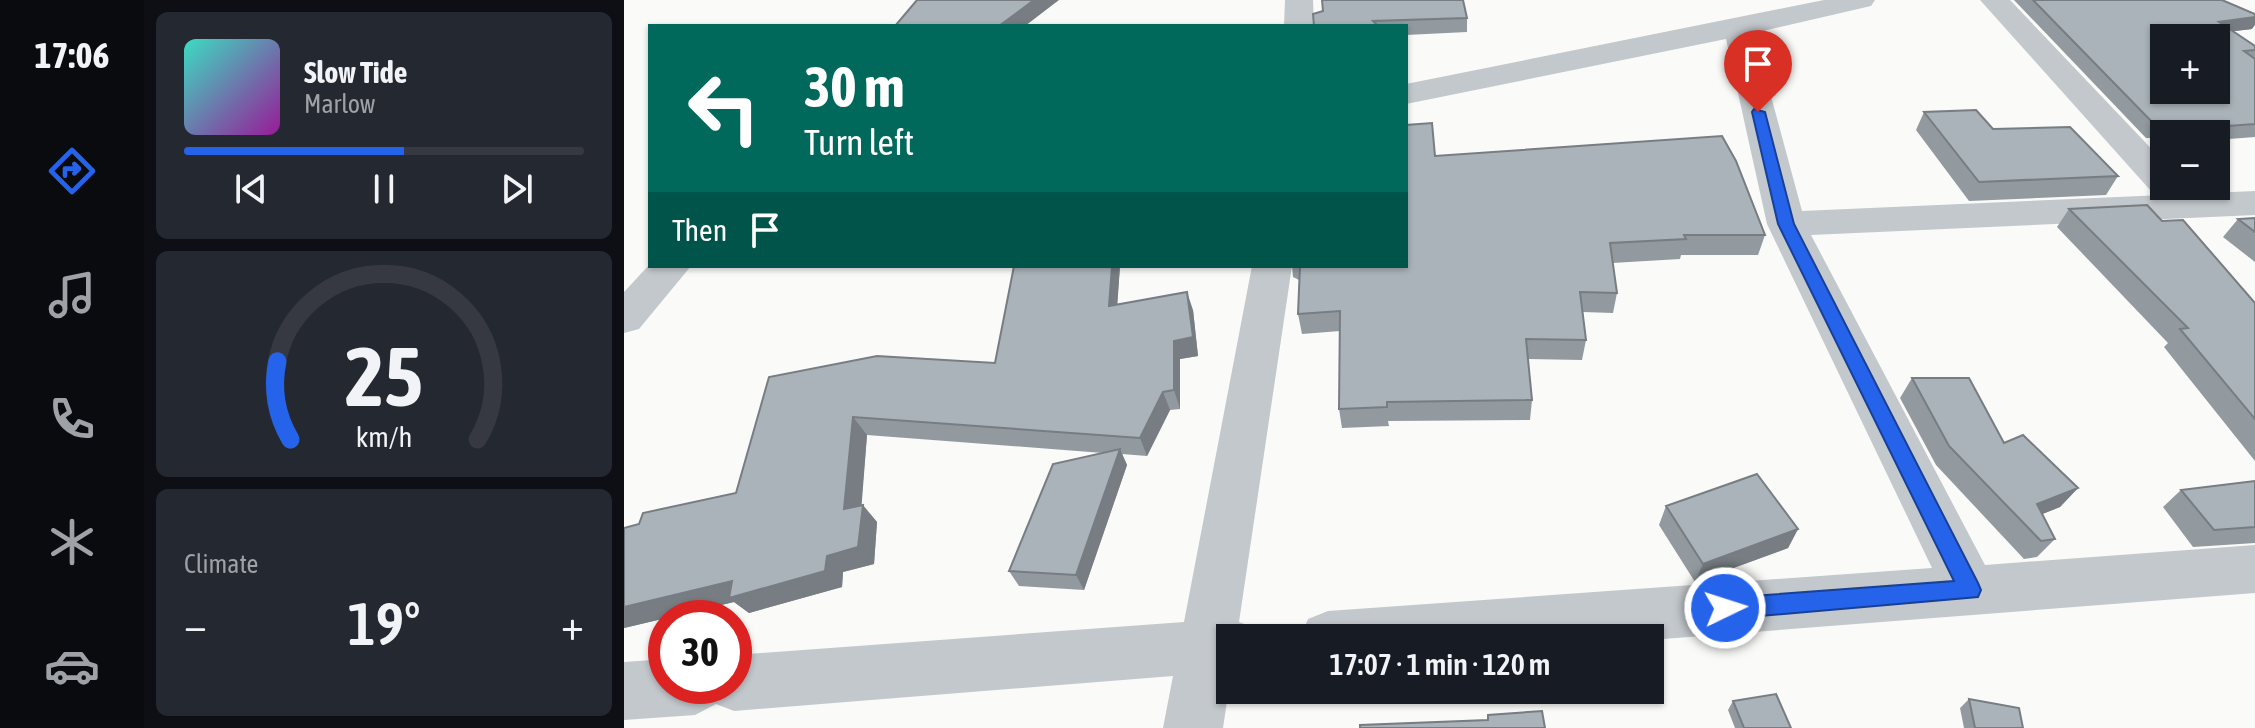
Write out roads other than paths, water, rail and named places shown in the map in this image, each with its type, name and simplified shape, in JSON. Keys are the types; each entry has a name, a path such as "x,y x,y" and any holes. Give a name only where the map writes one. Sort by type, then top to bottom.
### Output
{"street":[{"path":"1299,0 1299,24"},
{"path":"1408,94 1738,28 1861,0"},
{"path":"1994,0 2150,167"},
{"path":"1738,28 1786,224 1970,590"},
{"path":"1786,224 2150,193"},
{"path":"2230,199 2255,203"},
{"path":"1221,624 1272,268"},
{"path":"628,307 676,269"},
{"path":"1515,624 2255,569"},
{"path":"752,682 1216,646"},
{"path":"1193,728 1216,653"},
{"path":"624,691 648,689"}]}
